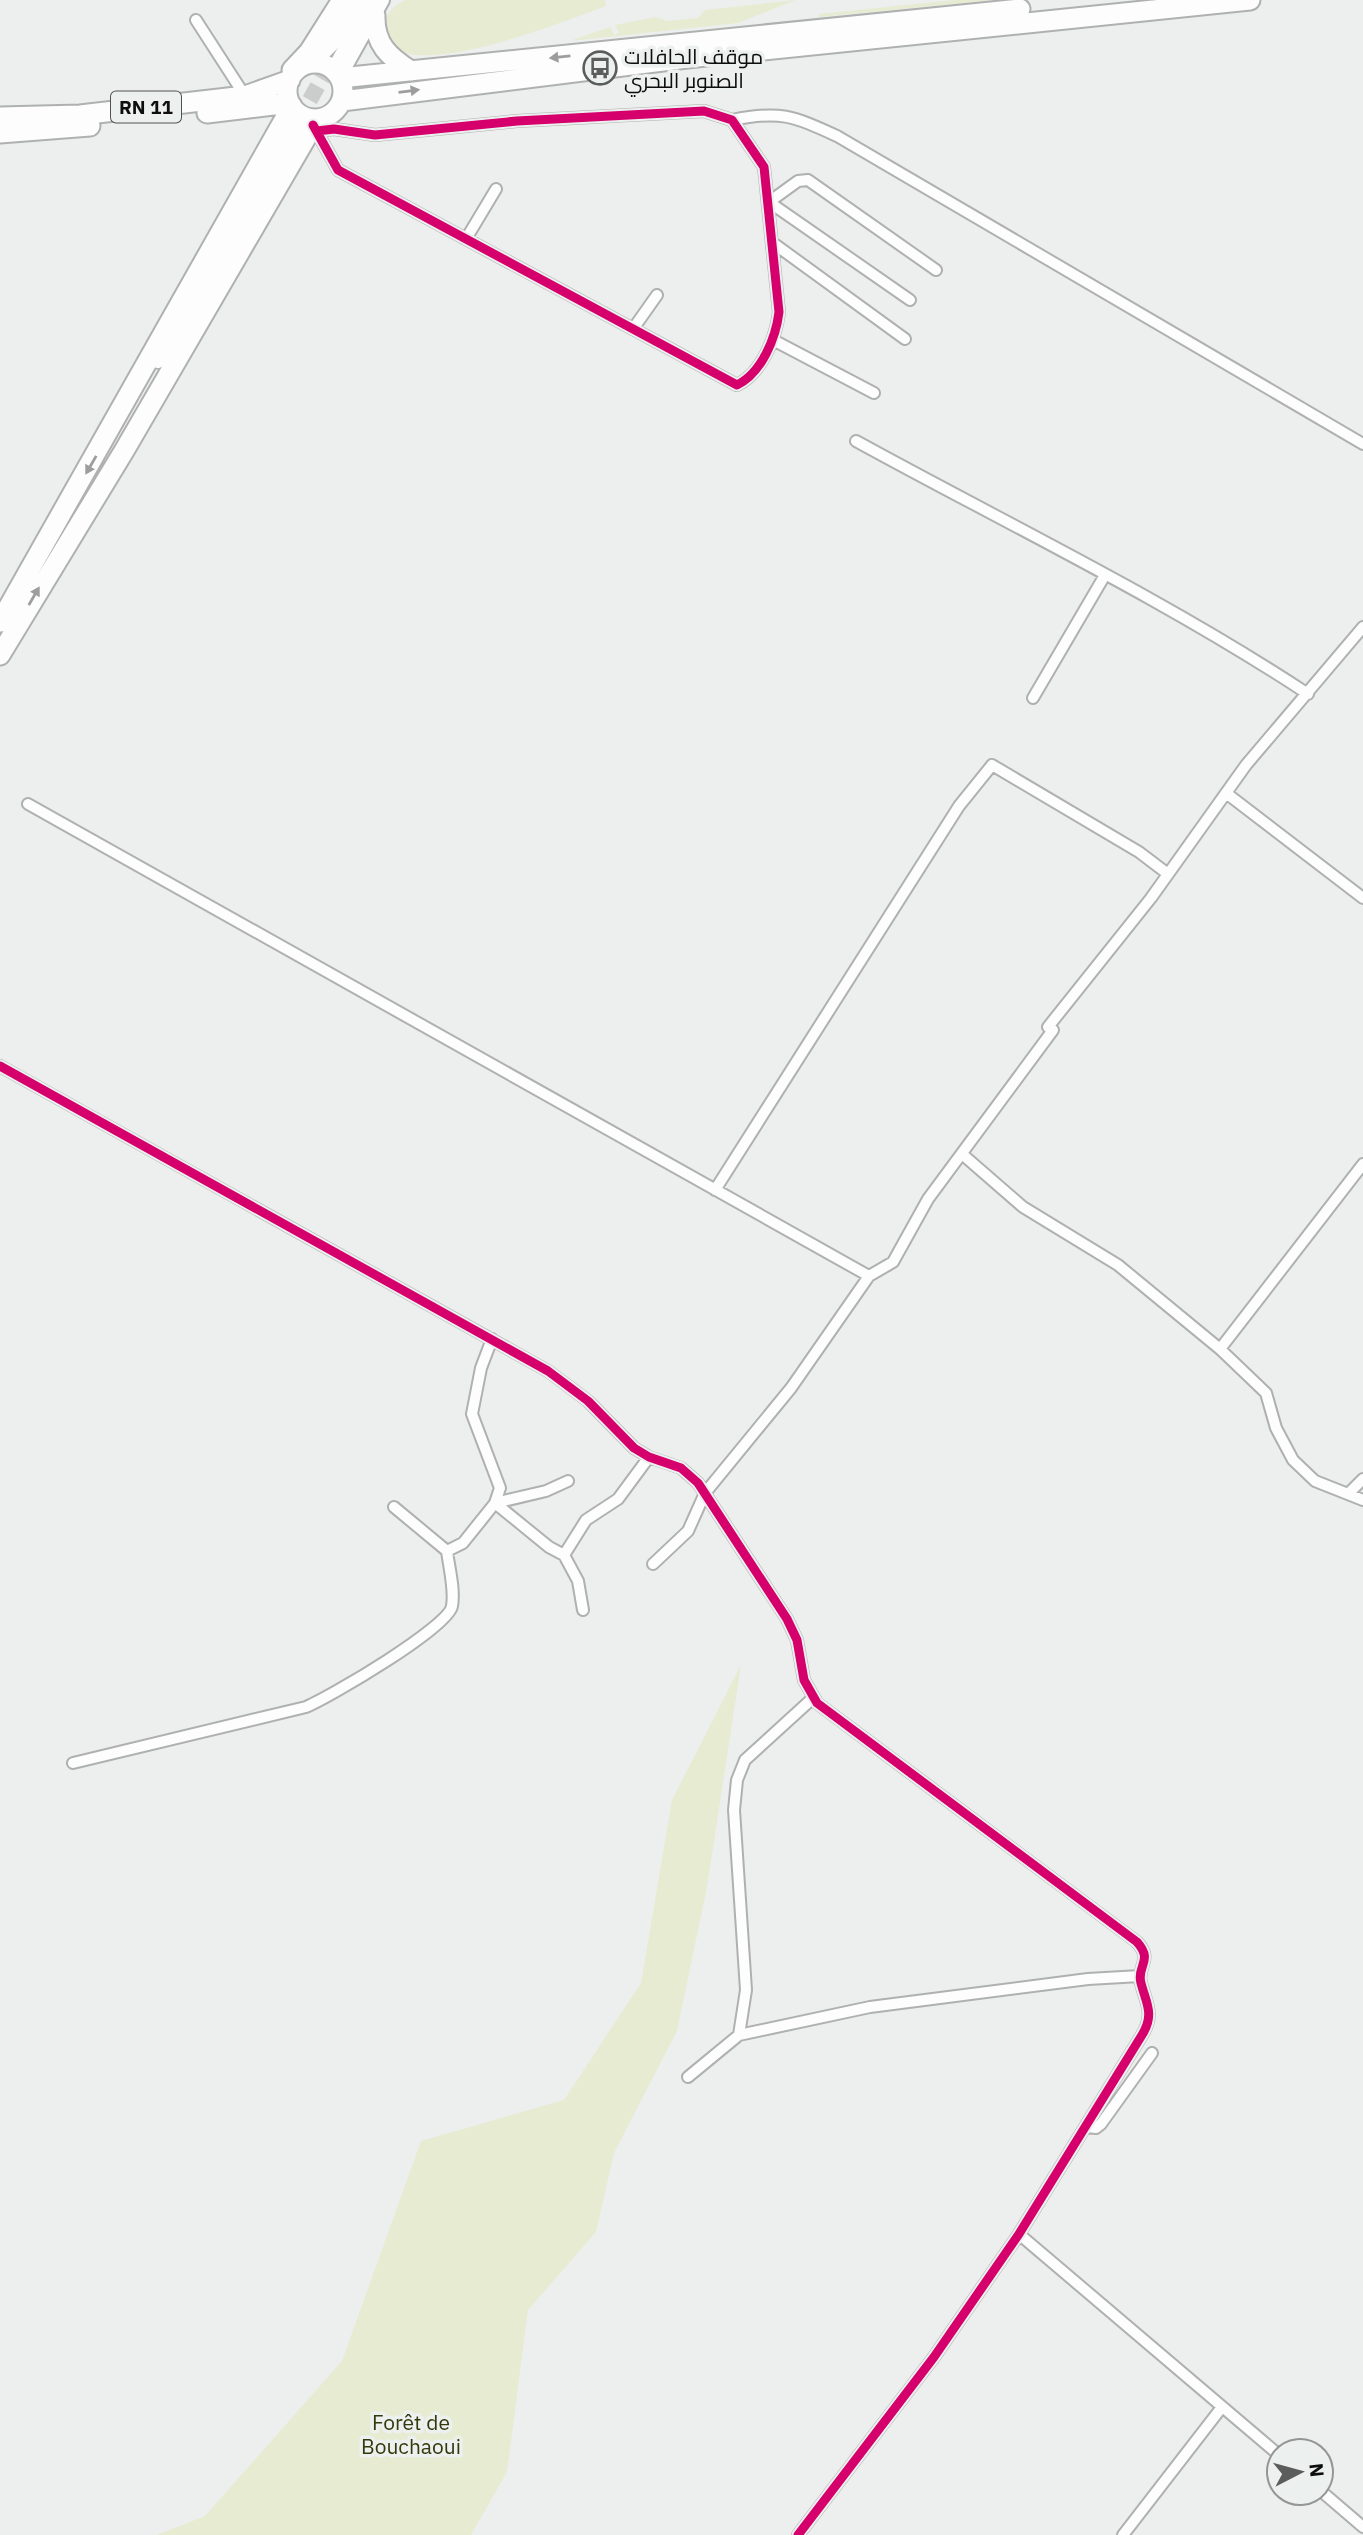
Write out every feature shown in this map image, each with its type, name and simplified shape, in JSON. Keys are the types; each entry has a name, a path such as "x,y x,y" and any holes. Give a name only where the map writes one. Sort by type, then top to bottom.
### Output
{"highway":[{"path":"273,142 267,121 251,99 301,61 342,0"},
{"path":"0,655 124,451 304,118 290,80 303,66 312,64 338,69 411,71 1115,0"},
{"path":"342,101 613,66 1250,0"},
{"path":"374,4 378,41 385,52 411,71"},
{"path":"0,622 106,440 273,142 304,118 332,114 342,101 338,69"},
{"name":"RN 11","path":"0,133 251,99 290,80"},
{"name":"RN 11","path":"0,117 80,115 251,99 304,118"}],"main road":[{"path":"338,69 374,4"},
{"path":"106,440 130,409 304,118"}],"street":[{"path":"312,64 334,42 358,0"},
{"path":"196,20 251,99"},
{"path":"304,118 334,129 374,135 517,121 704,111 732,120 758,114 791,115 837,136 1363,444"},
{"path":"304,118 338,170 737,385 750,379 773,340 779,312 764,167 732,120"},
{"path":"769,202 798,181 808,180 936,270"},
{"path":"466,239 496,189"},
{"path":"769,202 909,300"},
{"path":"773,243 905,338"},
{"path":"633,329 657,295"},
{"path":"773,340 874,393"},
{"path":"856,441 1105,575 1268,667 1308,694"},
{"path":"1033,698 1105,575"},
{"path":"653,1564 688,1531 705,1493 783,1399 869,1276 893,1262 928,1199 1050,1029 1226,793 1363,627"},
{"path":"715,1190 959,806 992,765 1139,852 1168,874"},
{"path":"1226,793 1363,898"},
{"path":"28,804 869,1276"},
{"path":"0,1066 562,1380 628,1443 649,1457 681,1468 705,1493 792,1629 804,1680 813,1698 1137,1942 1145,1957 1140,1976 1149,2001 1149,2022 1019,2234 934,2357 798,2535"},
{"path":"962,1154 1023,1207 1118,1265 1220,1349 1266,1393 1276,1428 1293,1461 1315,1480 1363,1500"},
{"path":"1220,1349 1363,1164"},
{"path":"447,1551 463,1544 495,1503 500,1488 498,1476 472,1414 481,1368 492,1339"},
{"path":"564,1555 586,1520 618,1499 649,1457"},
{"path":"1348,1494 1363,1479"},
{"path":"495,1503 546,1492 568,1481"},
{"path":"495,1503 549,1547 564,1555 578,1581 583,1610"},
{"path":"73,1763 290,1712 326,1699 419,1639 449,1615 452,1605 447,1551 394,1507"},
{"path":"738,2035 746,1990 734,1810 737,1780 745,1759 813,1698"},
{"path":"688,2077 738,2035 870,2007 1088,1979 1140,1976"},
{"path":"1087,2127 1096,2128 1101,2124 1152,2053"},
{"path":"1019,2234 1265,2443"},
{"path":"1123,2535 1222,2407"},
{"path":"1335,2503 1363,2527"}],"green space":[{"path":"405,0 605,0 606,6 481,47 443,54 412,54 391,45 385,24 392,9"},
{"path":"796,0 738,23 570,41 610,27 614,35 619,33 615,25 656,17 667,21 698,18 705,10"},
{"path":"954,0 994,0 819,17 819,14"},
{"name":"Forêt de Bouchaoui","path":"741,1665 707,1887 677,2031 614,2153 596,2232 528,2310 507,2472 471,2535 157,2535 205,2516 342,2361 421,2141 564,2100 641,1983 672,1800"}],"tunnel":[{"path":"298,121 333,59"}],"cycle path":[{"path":"313,125 338,170 737,385 754,372 766,353 775,332 779,312 764,167 732,120 704,111 517,121 375,135 334,129 317,131"},
{"path":"0,1066 548,1371 588,1401 634,1448 649,1457 681,1468 698,1483 787,1619 797,1640 804,1680 817,1703 1137,1942 1142,1949 1144,1959 1140,1977 1149,2015 1142,2035 1019,2234 934,2357 798,2535"}],"place":[{"name":"موقف الحافلات الصنوبر البحري","path":"600,68"}]}
